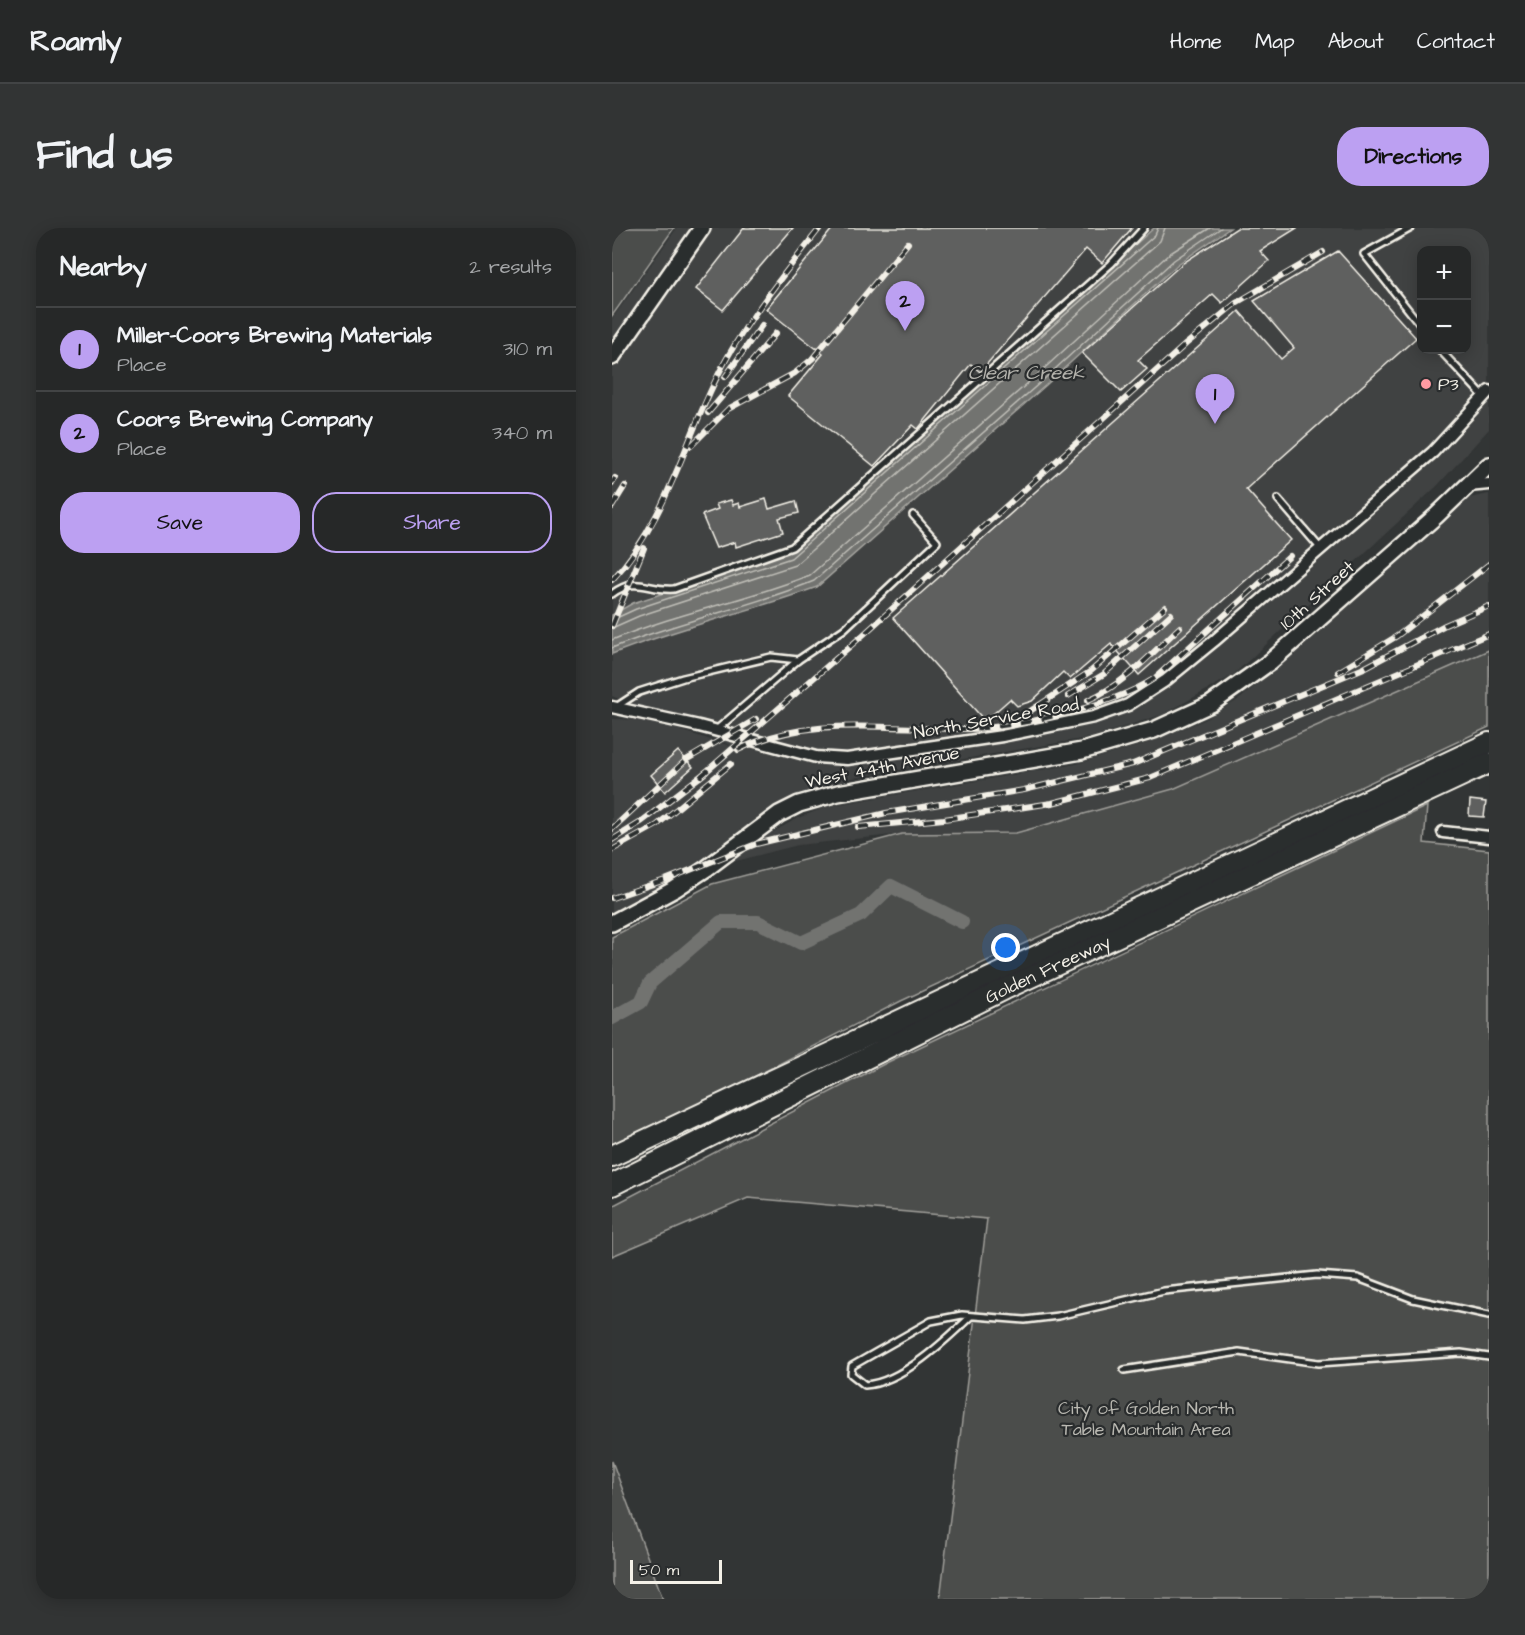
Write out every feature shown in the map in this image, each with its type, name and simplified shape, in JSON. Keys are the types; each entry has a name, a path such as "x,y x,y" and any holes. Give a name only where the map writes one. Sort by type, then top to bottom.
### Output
{"highway":[{"name":"Golden Freeway","path":"612,1156 1489,743"},
{"name":"Golden Freeway","path":"612,1185 1005,989 1420,793 1489,763"},
{"path":"1420,793 1489,774"}],"street":[{"path":"612,357 702,228"},
{"name":"North Service Road","path":"613,707 816,757 847,759 1002,736 1094,717 1128,705 1165,681 1434,452 1487,394"},
{"name":"10th Street","path":"1154,730 1211,704 1270,662 1489,465"},
{"path":"1468,486 1489,484"},
{"name":"West 44th Avenue","path":"612,922 675,889 728,855 779,814 799,804 838,793 1082,751 1154,730"},
{"path":"1443,832 1489,837"}],"lane":[{"path":"612,594 629,584 640,583 662,590 674,589 792,547 1111,264 1144,228"},
{"path":"1411,228 1364,254 1417,321"},
{"path":"1444,354 1487,394"},
{"path":"1278,499 1321,549"},
{"path":"715,731 798,660 844,629 937,542 913,515"},
{"path":"613,707 639,692 683,678 771,657 798,660"},
{"path":"971,1316 945,1341 890,1379 865,1385 852,1374 852,1366 931,1321 971,1316 1025,1320 1058,1317 1164,1291 1317,1275 1358,1278 1413,1299 1489,1316"},
{"path":"1124,1370 1239,1352 1318,1363 1461,1353 1489,1357"}],"shaded area":[{"path":"677,228 1489,228 1489,429 1437,486 1233,675 1164,714 1093,737 847,779 732,845 764,837 798,818 828,806 1076,764 1144,744 1204,720 1241,698 1469,498 1489,494 1489,650 1173,789 1016,833 902,834 798,845 697,871 612,919 612,719 647,720 740,749 612,696 612,319"}],"green space":[{"path":"612,228 674,228 612,316"},
{"path":"1489,650 1489,727 901,1001 612,1150 612,937 712,884 902,834 1016,833 1173,789"},
{"name":"City of Golden North Table Mountain Area","path":"1427,806 1424,843 1489,850 1489,1599 940,1599 987,1219 748,1198 612,1256 612,1206 888,1062"},
{"path":"612,1461 663,1599 612,1599"}],"water":[{"name":"Clear Creek","path":"1154,228 1230,228 1178,264 1046,385 817,587 612,654 612,615 633,603 787,553"}],"building":[{"path":"744,228 793,228 723,310 696,289"},
{"path":"833,228 1132,228 1102,263 1086,249 980,372 971,364 918,429 913,425 874,466 788,396 823,354 766,309"},
{"path":"1237,228 1297,228 1260,251 1269,261 1222,303 1213,294 1138,360 1147,369 1121,392 1082,353 1183,263"},
{"path":"1338,251 1416,338 1246,489 1291,540 1139,675 1111,644 1070,679 1063,672 1032,701 1017,706 1010,699 985,721 893,618 1239,311 1281,359 1294,348 1254,301"},
{"path":"766,499 769,509 796,501 799,513 779,518 783,532 736,547 735,542 716,548 702,515 718,509 716,504 731,500 733,505 739,503 740,507"},
{"path":"678,751 693,767 665,792 651,775"},
{"path":"1470,800 1486,802 1484,817 1469,816"}],"waterway":[{"path":"612,1018 641,1002 650,983 721,922 758,922 801,943 861,915 891,886 962,922"}],"railway":[{"path":"612,580 632,556 649,529 713,386 737,341 783,275 820,228"},
{"path":"691,446 728,409 795,373 812,359 908,243"},
{"path":"700,777 863,635 1186,344 1236,303 1323,252"},
{"path":"725,377 762,325"},
{"path":"708,413 776,333"},
{"path":"612,483 615,478"},
{"path":"612,507 625,486"},
{"path":"612,626 644,548"},
{"path":"738,750 764,739 818,728 874,726 958,729 1005,726 1060,715 1113,698 1155,678 1290,556"},
{"path":"1338,672 1397,636 1489,564"},
{"path":"612,898 756,844 886,813 1024,790 1133,764 1364,668 1445,625 1489,606"},
{"path":"1021,717 1091,671 1165,607"},
{"path":"1068,696 1104,674 1171,614"},
{"path":"1088,700 1126,677 1180,627"},
{"path":"858,827 944,819 1052,803 1150,778 1489,634"},
{"path":"612,829 686,760 756,719"},
{"path":"612,850 657,825 731,764"},
{"path":"612,840 641,822 706,772"}],"place":[{"name":"Coors Brewing Company","path":"905,331"},
{"name":"P3","path":"1426,384"},
{"name":"Miller-Coors Brewing Materials","path":"1215,424"}]}
